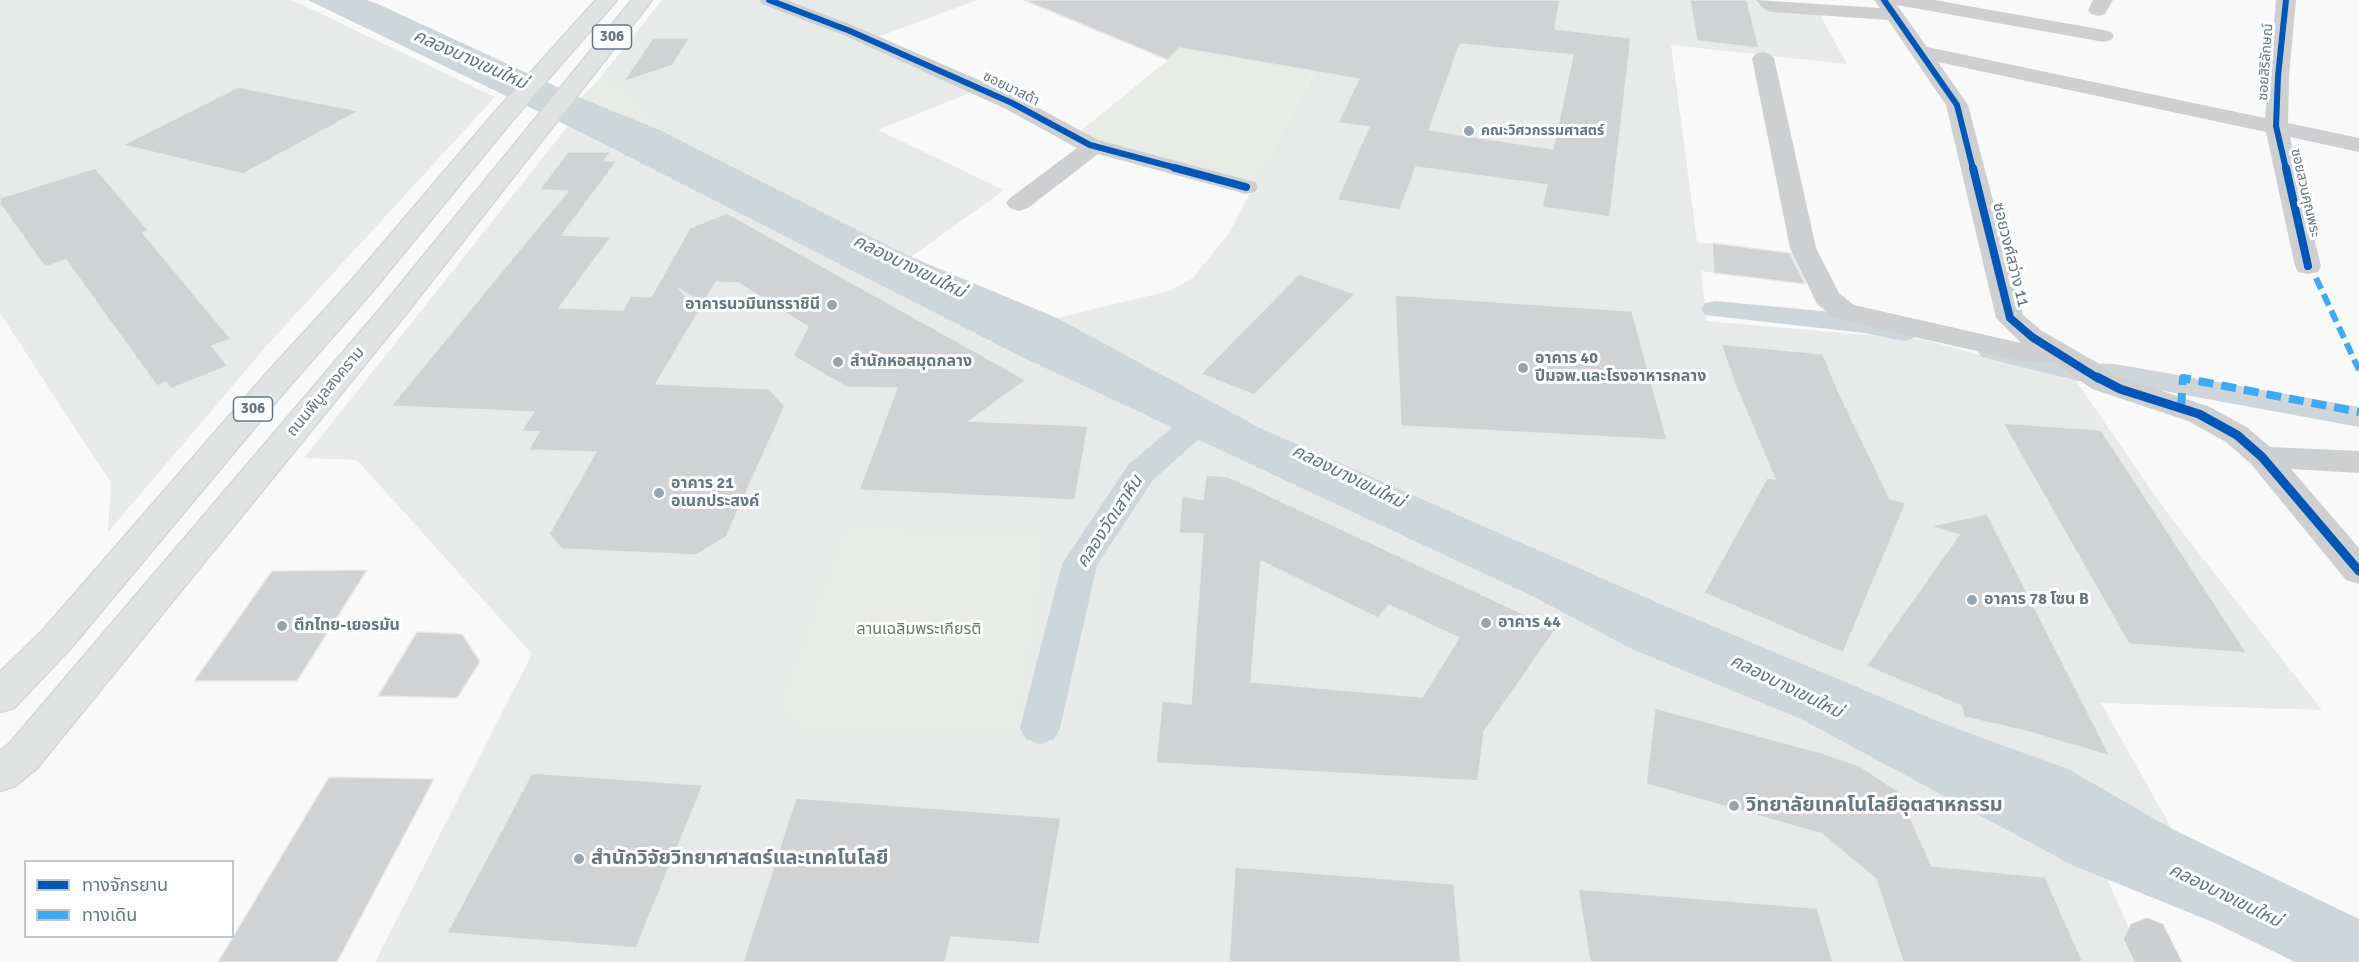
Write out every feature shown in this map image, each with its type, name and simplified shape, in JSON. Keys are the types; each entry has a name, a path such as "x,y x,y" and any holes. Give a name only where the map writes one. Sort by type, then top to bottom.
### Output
{"main road":[{"name":"306","path":"0,697 57,639 275,383 362,287 503,117 607,0"},
{"name":"ถนนพิบูลสงคราม","path":"8,770 395,309 642,0"}],"street":[{"name":"ซอยมาสด้า","path":"769,0 856,33 1012,103 1090,145 1246,187"},
{"path":"1766,0 1772,6 1794,8 1893,5 2104,36"},
{"name":"ซอยสิริลักษณ์","path":"2276,126 2279,2"},
{"name":"ซอยวงศ์สว่าง 11","path":"1893,5 1920,51 1957,105 2010,318 2032,337 2094,375 2199,414 2237,435 2262,457 2359,571"},
{"path":"1920,51 2359,145"},
{"path":"1763,58 1803,248 1827,298 1844,311 1882,321 2017,351 2059,354"},
{"name":"ซอยสวนคุณพระ","path":"2276,126 2308,266"},
{"path":"1019,203 1088,151 1090,145"},
{"path":"2262,457 2359,462"}],"shaded area":[{"path":"0,0 292,0 495,97 270,342 108,532 111,483 0,313"},
{"path":"662,0 759,0 975,91 878,130 1004,190 911,257 660,130 622,89 598,80"},
{"path":"778,0 977,0 878,37"},
{"path":"1022,0 1760,0 1766,8 1819,13 1847,64 1671,45 1697,242 1799,254 1806,284 1701,271 1707,321 1925,340 2076,381 2168,514 2322,710 2101,703 2172,829 2107,879 2144,962 375,962 532,654 357,460 304,458 568,126 1020,356 1057,318 1169,291 1193,278 1229,233 1314,72 1180,48 1168,60"}],"green space":[{"path":"1179,48 1314,71 1255,184 1097,144 1078,133 1168,60"},
{"path":"598,80 622,89 660,130 581,98"},
{"name":"ลานเฉลิมพระเกียรติ","path":"845,526 1046,537 1017,730 798,730 779,704"}],"water":[{"name":"คลองบางเขนใหม่","path":"308,0 366,0 378,4 581,98 660,130 911,257 1057,318 1260,428 1665,606 1947,725 2068,769 2172,829 2359,919 2359,962 2295,962 2215,923 2072,865 1801,719 1632,649 1532,596 1020,356 568,126"}],"building":[{"path":"1024,0 1560,0 1555,29 1631,38 1610,217 1542,207 1547,185 1416,167 1400,210 1337,200 1369,127 1338,123 1359,79 1179,48 1168,60","holes":["1460,44 1573,55 1553,149 1429,130"]},
{"path":"1690,0 1747,0 1759,48 1697,41"},
{"path":"653,38 690,38 673,65 623,82"},
{"path":"238,87 359,111 243,174 123,145"},
{"path":"568,152 611,152 604,161 617,161 562,235 611,237 559,308 623,310 631,296 651,297 690,228 727,213 1026,380 969,421 1088,426 1075,500 859,490 897,388 846,387 793,356 808,327 738,283 716,282 704,303 679,289 699,311 656,384 769,389 785,406 726,537 697,555 562,549 549,534 596,452 528,450 539,432 521,431 534,412 391,406 568,191 539,190"},
{"path":"95,168 149,231 143,233 231,339 212,346 228,366 171,389 166,382 157,386 66,260 45,267 0,204 0,198"},
{"path":"1712,243 1790,253 1805,284 1714,273"},
{"path":"1299,274 1355,294 1254,395 1201,374"},
{"name":"อาคาร 40 ปีมจพ.และโรงอาหารกลาง","path":"1395,295 1632,311 1667,440 1401,426"},
{"path":"1721,344 1823,354 1839,393 1890,499 1906,503 1843,653 1704,593 1767,478 1775,479 1735,384"},
{"path":"2003,423 2101,430 2247,653 2129,644"},
{"name":"อาคาร 44","path":"1206,475 1229,477 1556,629 1484,732 1478,781 1156,763 1162,701 1191,704 1203,534 1179,533 1182,496 1203,500","holes":["1261,561 1378,618 1389,605 1459,638 1422,697 1251,682"]},
{"name":"อาคาร 78 โซน B","path":"1987,514 2110,756 2025,731 1964,717 1961,706 1866,666 1959,535 1930,526"},
{"name":"ตึกไทย-เยอรมัน","path":"367,570 297,681 194,681 272,571"},
{"path":"417,632 462,634 480,662 457,698 378,696"},
{"path":"1655,708 1822,753 1860,766 1898,791 1932,866 2045,877 2083,962 1903,962 1876,879 1822,834 1646,784"},
{"name":"สำนักวิจัยวิทยาศาสตร์และเทคโนโลยี","path":"532,773 703,785 636,948 447,933"},
{"path":"329,777 434,779 337,962 218,962"},
{"path":"796,798 1061,818 1039,944 951,937 945,962 743,962"},
{"path":"1235,867 1454,884 1461,962 1229,962"},
{"path":"1578,889 1817,908 1833,962 1590,962"}],"waterway":[{"path":"1715,309 1864,324 1904,332"},
{"path":"1992,351 2078,372 2115,373 2359,417"},
{"name":"คลองวัดเสาหิน","path":"1040,728 1080,564 1141,472 1209,413"}],"marked path":[{"path":"2316,278 2359,370"},
{"path":"2181,408 2183,378 2359,412"}],"cycle path":[{"path":"769,0 850,31 1012,103 1090,145 1246,187"},
{"path":"1884,0 1957,105 2010,318 2032,337 2085,368 2103,382 2199,414 2237,435 2262,457 2359,571"},
{"path":"2286,0 2278,76 2276,126 2308,266"}],"place":[{"name":"คณะวิศวกรรมศาสตร์","path":"1469,131"},
{"name":"อาคารนวมินทรราชินี","path":"832,305"},
{"name":"สำนักหอสมุดกลาง","path":"838,362"},
{"name":"อาคาร 40 ปีมจพ.และโรงอาหารกลาง","path":"1523,368"},
{"name":"อาคาร 21 อเนกประสงค์","path":"659,493"},
{"name":"อาคาร 78 โซน B","path":"1972,600"},
{"name":"อาคาร 44","path":"1486,623"},
{"name":"ตึกไทย-เยอรมัน","path":"282,626"},
{"name":"วิทยาลัยเทคโนโลยีอุตสาหกรรม","path":"1734,806"},
{"name":"สำนักวิจัยวิทยาศาสตร์และเทคโนโลยี","path":"579,859"}]}
